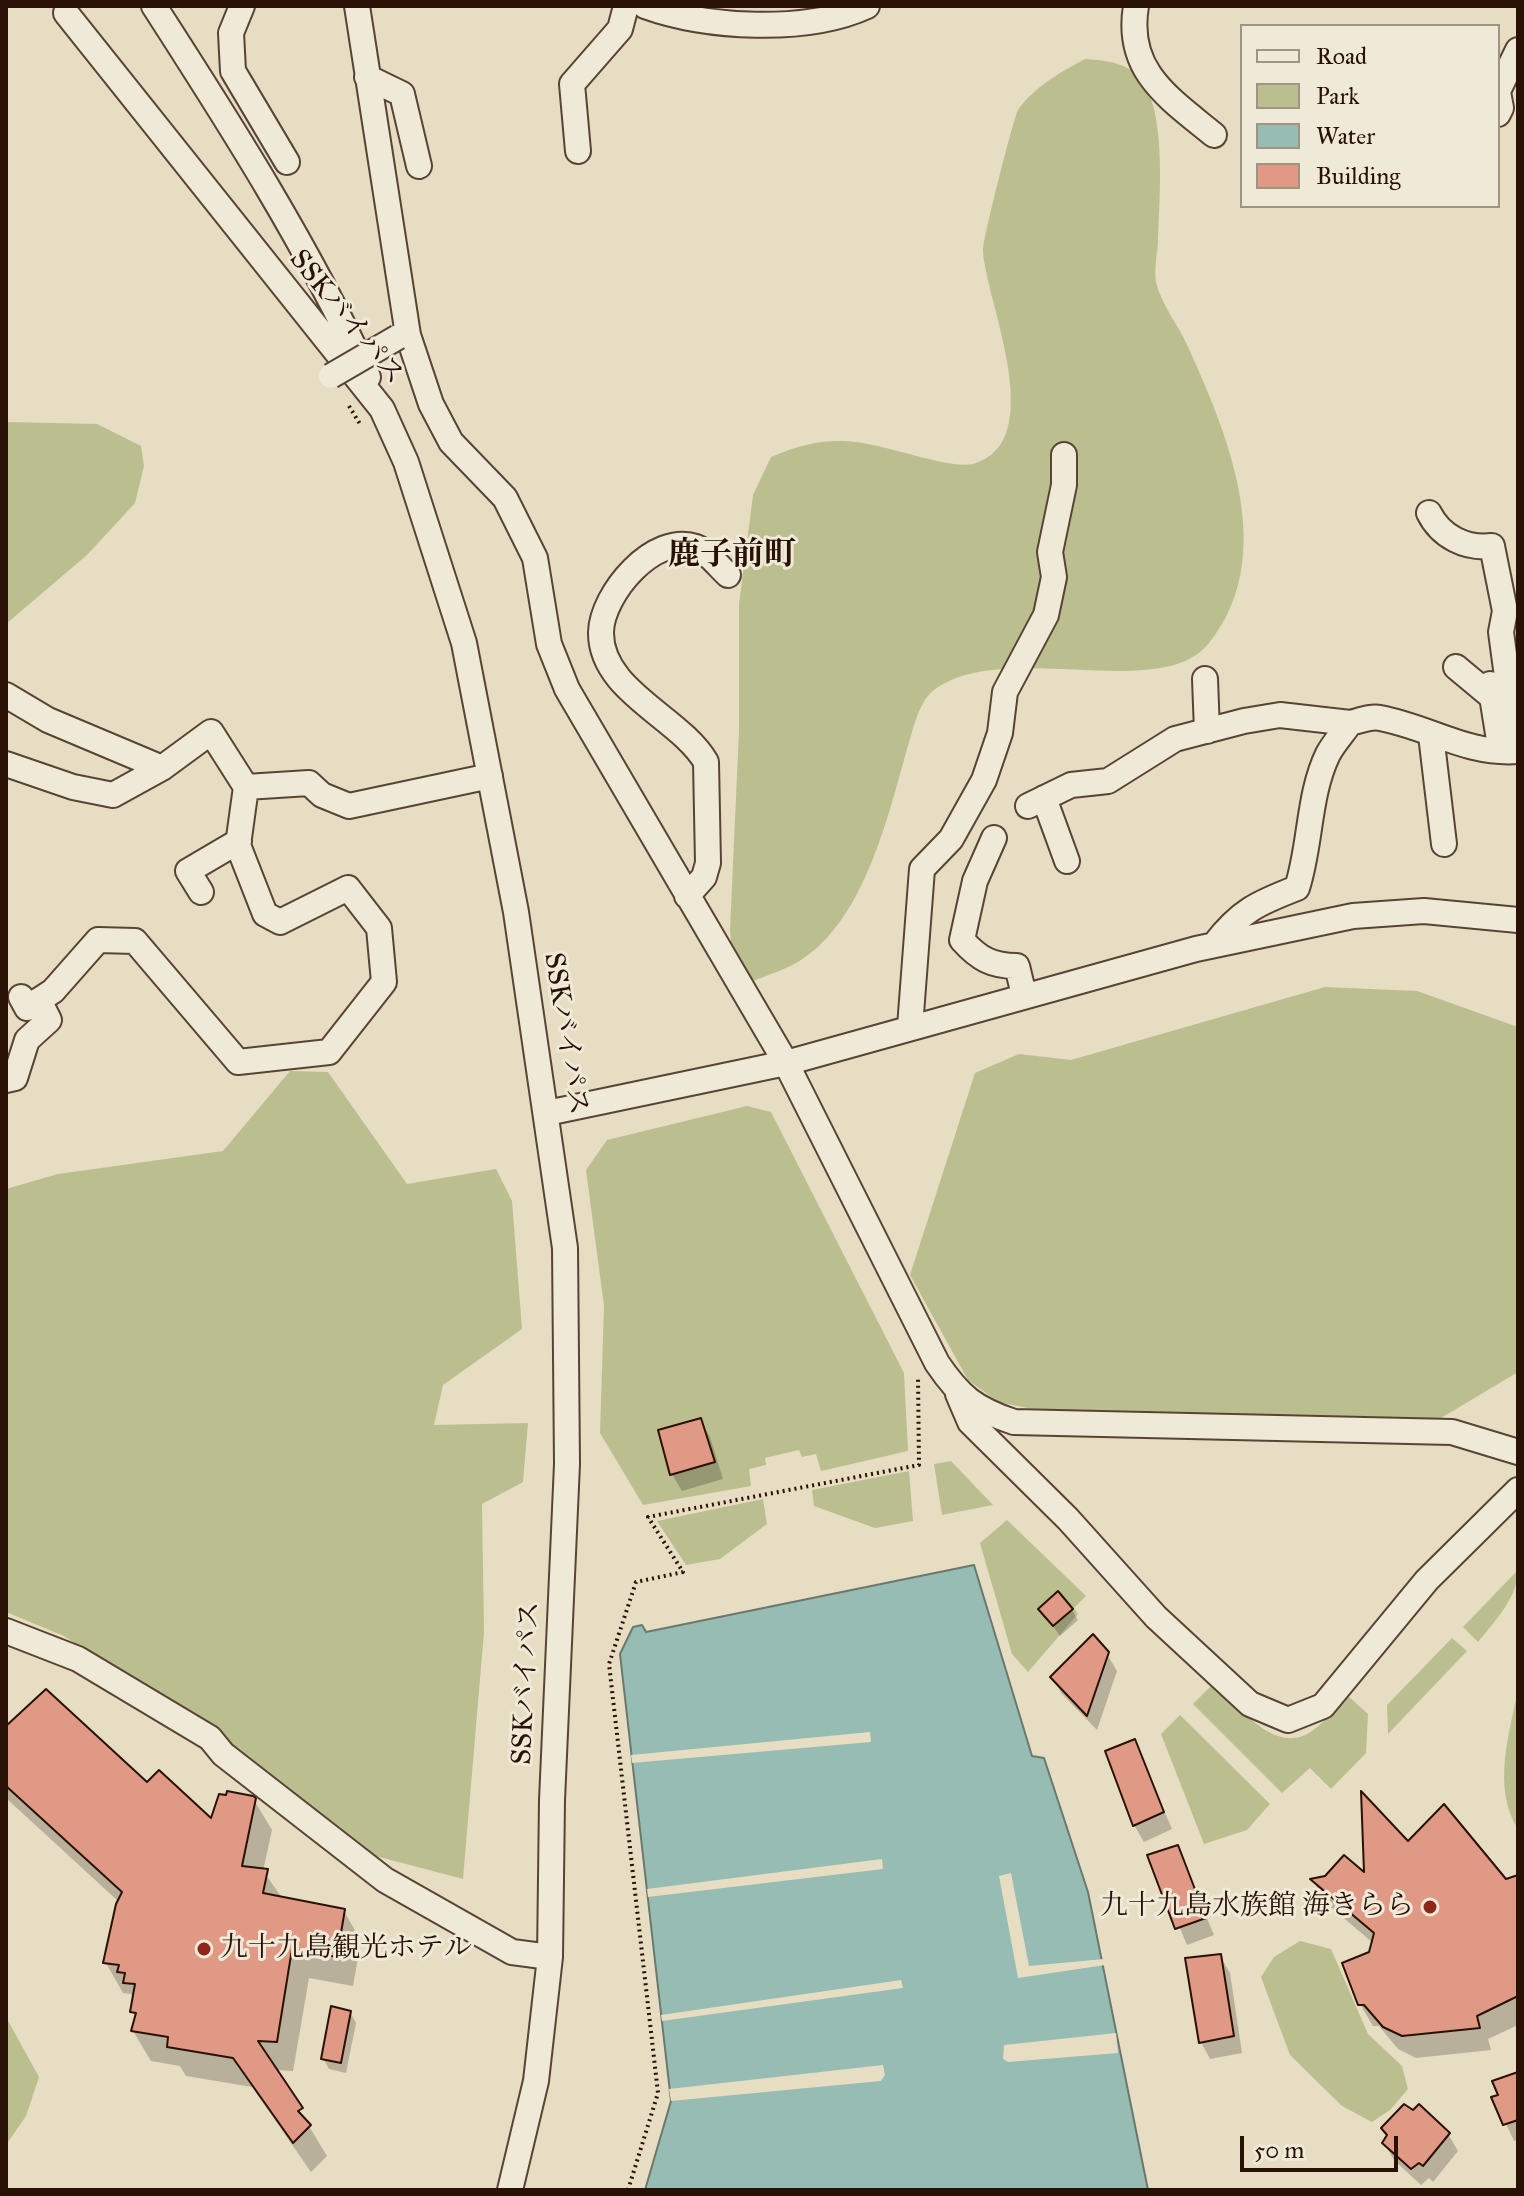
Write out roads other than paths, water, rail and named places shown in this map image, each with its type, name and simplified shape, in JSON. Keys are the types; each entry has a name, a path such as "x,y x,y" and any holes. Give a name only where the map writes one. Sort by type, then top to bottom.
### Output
{"street":[{"path":"154,6 278,201 336,307 382,409"},
{"path":"242,6 231,33 233,71 287,162"},
{"path":"357,6 403,336 431,404 451,442 505,498 535,558 549,644 567,689 786,1063 937,1363 958,1394 970,1422 1023,1474 1156,1617 1250,1704 1288,1720 1323,1706 1427,1580 1518,1490"},
{"path":"578,151 572,84 620,29 626,6"},
{"path":"645,6 688,19 750,25 826,18 867,6"},
{"path":"1136,6 1132,29 1136,49 1149,76 1214,135"},
{"name":"SSKバイパス","path":"66,13 382,409 406,462 464,643 516,912 565,1248 567,1464 552,1800 550,1957 536,2081 510,2190"},
{"path":"1500,87 1518,50"},
{"path":"367,77 402,94 419,166"},
{"path":"331,376 403,336"},
{"path":"910,1027 922,869 951,839 984,780 1000,733 1005,692 1046,615 1054,577 1050,552 1064,485 1064,455"},
{"path":"1429,513 1437,529 1473,548 1492,546 1505,611 1501,632 1512,752"},
{"path":"687,896 704,877 708,863 706,762 621,679 606,658 601,632 606,611 631,570 654,553 672,546 696,547 728,575"},
{"path":"1456,667 1491,690 1512,752"},
{"path":"1205,679 1207,731"},
{"path":"6,695 48,720 162,768"},
{"path":"1067,861 1036,802 1071,785 1108,781 1175,739 1207,731 1280,715 1350,723 1377,717 1461,746 1512,752"},
{"path":"1214,945 1235,918 1260,902 1297,888 1313,805 1328,755 1350,723"},
{"path":"6,764 113,795 162,768 211,732 246,787 239,841 265,914 280,922 348,888 379,928 384,982 329,1052 238,1062 135,941 98,940 53,991 30,998 49,1020 27,1040 15,1078 6,1080"},
{"path":"1431,735 1444,844"},
{"path":"246,787 309,783 322,795 349,806 490,776"},
{"path":"994,838 975,881 962,940 973,953 994,966 1017,966 1024,995"},
{"path":"201,892 188,871 239,841"},
{"path":"547,1113 786,1063 1214,945 1353,916 1424,911 1518,920"},
{"path":"958,1394 988,1413 1014,1422 1452,1432 1518,1452"},
{"path":"1014,1422 1023,1474"},
{"path":"6,1631 78,1659 210,1738 223,1754 385,1880 512,1952 550,1957"}],"water":[{"path":"974,1565 1032,1756 1044,1758 1088,1892 1148,2190 645,2190 671,2101 620,1654 633,1627 642,1625 646,1632"}],"place":[{"name":"九十九島水族館 海きらら","path":"1430,1907"},
{"name":"九十九島観光ホテル","path":"204,1949"}],"district":[{"name":"鹿子前町","path":"732,556"}]}
